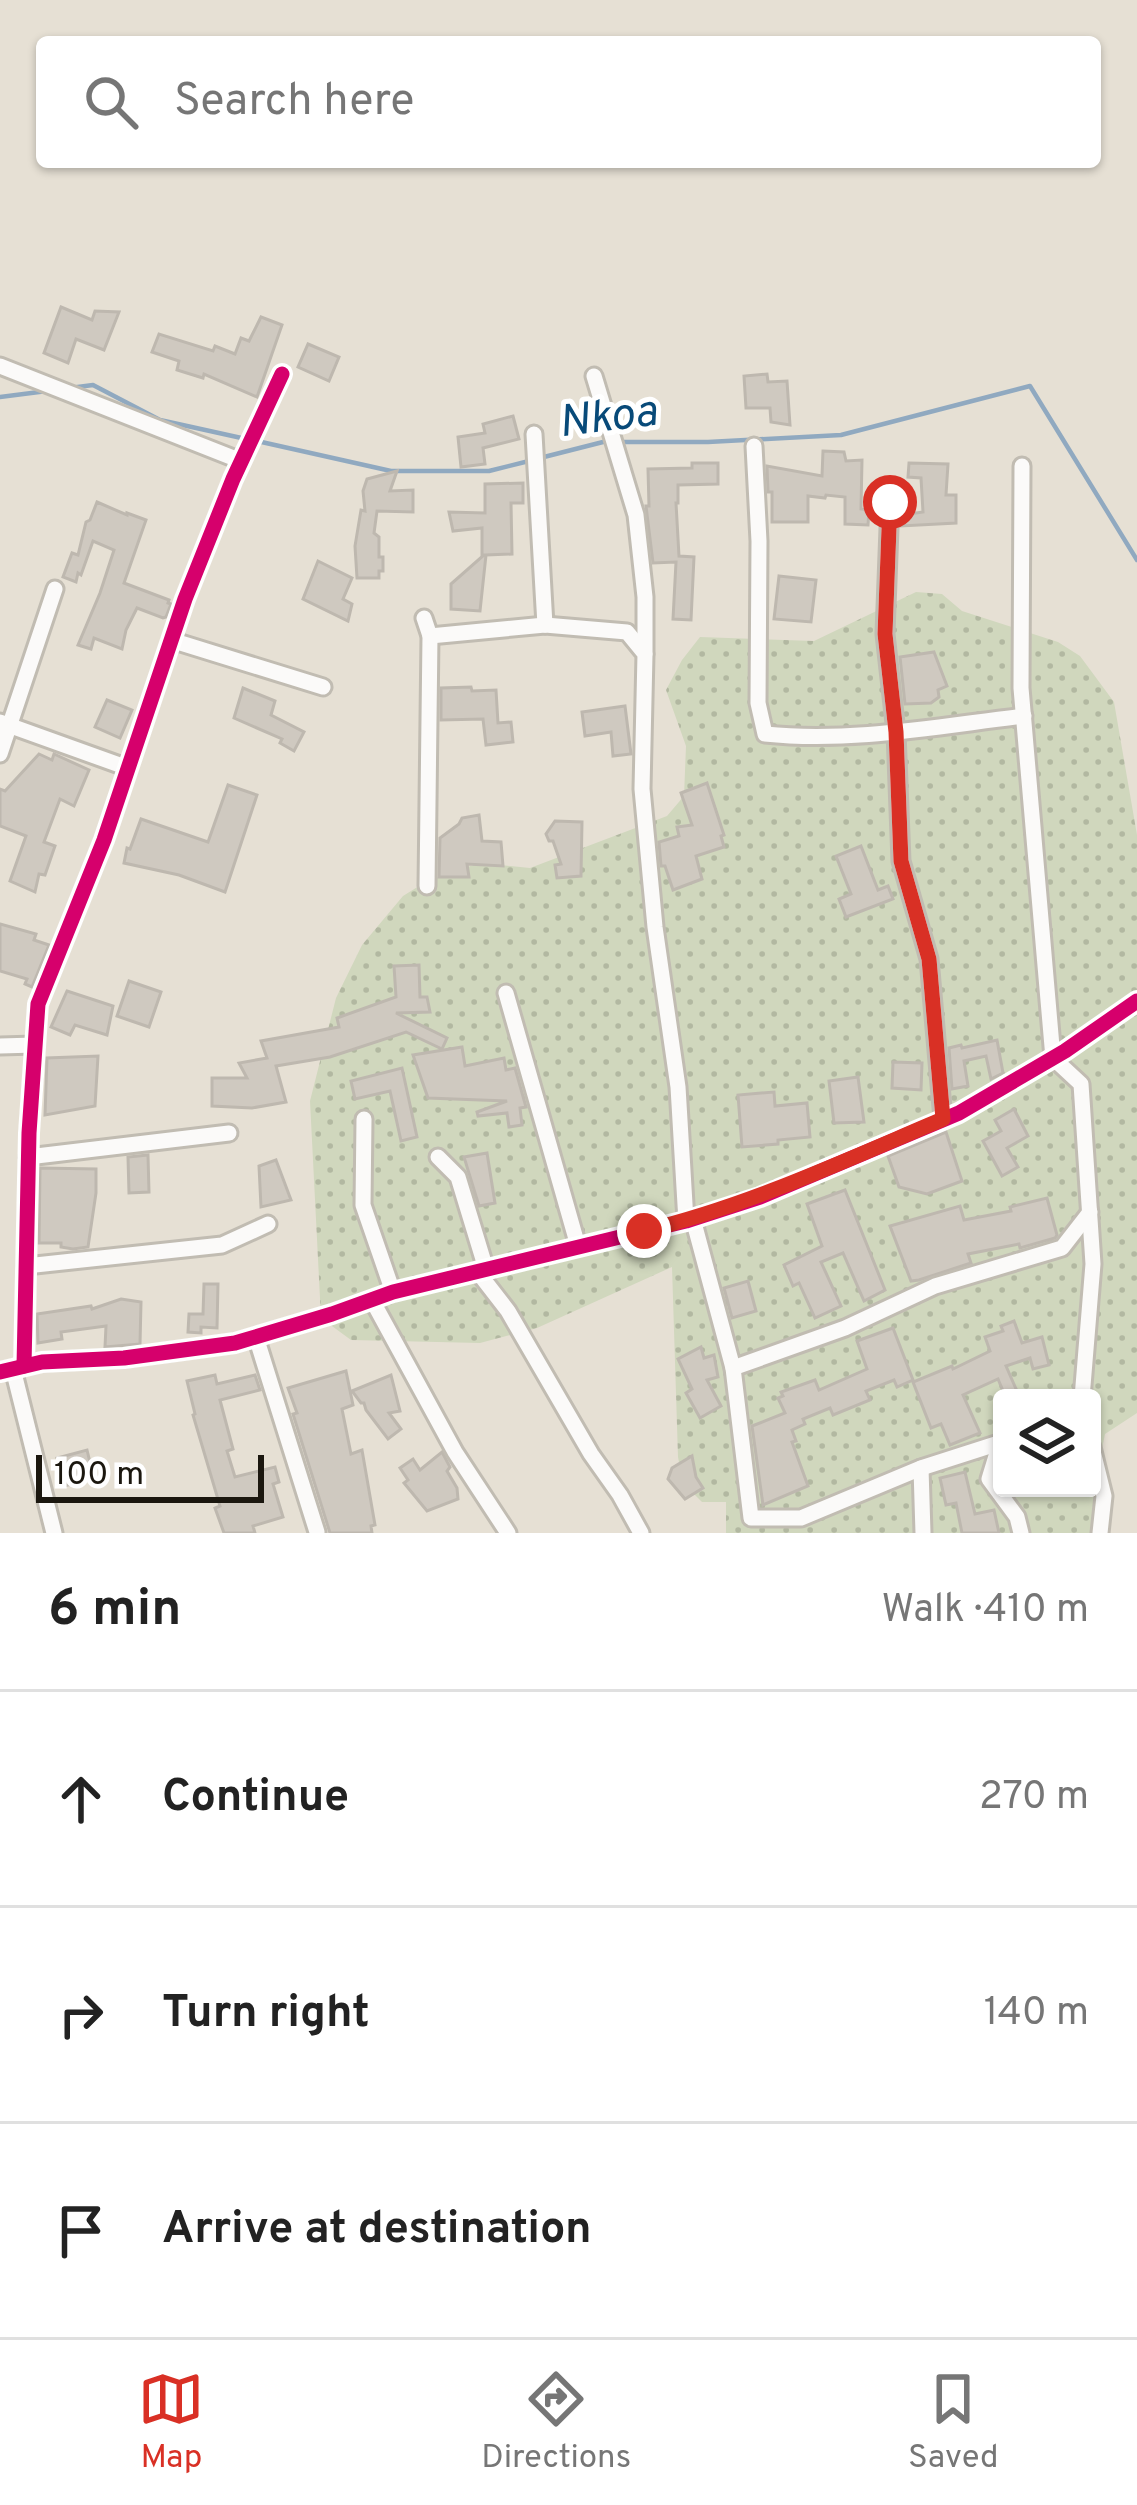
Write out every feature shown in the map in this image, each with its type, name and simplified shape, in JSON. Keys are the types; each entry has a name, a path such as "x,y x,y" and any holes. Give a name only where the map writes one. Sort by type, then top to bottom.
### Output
{"street":[{"path":"0,366 241,461"},
{"path":"54,1533 12,1369 26,1266 38,1004 104,840 171,640 241,461 282,374"},
{"path":"595,376 636,515 645,597 642,789 655,927 678,1087 690,1220 733,1368 751,1519 801,1518 921,1468 993,1446"},
{"path":"534,434 545,626"},
{"path":"754,446 758,703 765,734 798,738 896,732 1024,716"},
{"path":"1022,466 1021,688 1053,1058 1081,1084 1094,1264 1083,1389"},
{"path":"890,502 885,634 896,732 901,861 929,959 943,1119"},
{"path":"0,754 5,723 55,589"},
{"path":"424,618 430,636 427,886"},
{"path":"430,636 545,626 627,632 645,653"},
{"path":"171,640 323,687"},
{"path":"5,723 128,768"},
{"path":"506,994 578,1246"},
{"path":"12,1369 235,1343 393,1292 690,1220 760,1197 943,1119 1053,1058 1137,1000"},
{"path":"0,1046 35,1045"},
{"path":"364,1119 363,1205 393,1292"},
{"path":"28,1157 229,1133"},
{"path":"438,1156 458,1177 482,1270 641,1533"},
{"path":"733,1368 845,1328 935,1286 1062,1248 1090,1212"},
{"path":"26,1266 222,1245 268,1225"},
{"path":"372,1300 455,1452 508,1533"},
{"path":"256,1337 317,1532"},
{"path":"921,1468 923,1533"},
{"path":"1100,1533 1101,1484"},
{"path":"1002,1497 1017,1517 1021,1533"}],"green space":[{"path":"916,592 942,594 962,611 1058,642 1080,656 1114,702 1137,835 1137,1413 1105,1434 1101,1454 1101,1389 993,1389 993,1497 1100,1497 1100,1533 726,1533 726,1502 702,1502 683,1483 678,1457 672,1267 537,1328 480,1343 351,1340 321,1318 310,1101 336,998 362,945 403,896 427,881 479,863 530,868 667,816 684,796 686,746 666,690 700,637 814,641"}],"building":[{"path":"61,307 92,320 95,311 119,312 104,350 76,339 68,363 44,353"},
{"path":"261,317 282,325 257,397 204,374 203,378 177,370 179,361 152,352 159,334 235,354 241,338 249,341"},
{"path":"308,344 339,357 329,381 298,367"},
{"path":"767,374 768,382 787,381 790,425 771,422 770,408 746,408 744,376"},
{"path":"513,416 519,439 483,448 485,464 461,467 458,437 485,433 483,424"},
{"path":"823,451 844,452 846,461 862,460 861,509 869,510 868,525 845,524 845,497 826,495 808,496 808,522 772,522 767,466 822,476"},
{"path":"692,463 718,463 718,484 678,485 679,556 694,557 691,620 673,619 676,562 653,563 646,506 648,469 692,468"},
{"path":"909,463 948,464 946,495 956,495 956,523 901,526 902,515 923,512 921,478 908,477"},
{"path":"397,471 390,491 413,490 413,512 377,511 374,533 379,537 383,571 379,578 357,578 355,546 361,510 365,511 367,479"},
{"path":"523,483 523,503 511,503 512,554 486,555 480,611 451,609 451,584 484,555 482,528 453,531 449,512 485,513 485,484"},
{"path":"97,502 146,520 124,583 171,604 163,618 137,608 122,649 94,638 91,649 78,645 114,550 93,541 76,582 63,577 72,553 78,555 86,522"},
{"path":"318,561 352,578 343,599 352,604 348,621 303,599"},
{"path":"779,576 816,580 811,622 774,619"},
{"path":"934,652 947,686 938,690 939,697 931,703 905,704 900,657"},
{"path":"471,687 472,691 496,690 498,723 511,722 513,742 486,745 483,719 441,720 441,688"},
{"path":"243,688 275,701 271,715 304,732 294,751 280,743 282,739 234,718"},
{"path":"107,700 132,710 120,738 95,727"},
{"path":"625,706 631,754 613,756 611,732 585,736 582,712"},
{"path":"39,754 52,760 54,754 89,770 74,806 60,799 44,842 55,846 35,892 10,881 26,836 0,826 0,789 5,791"},
{"path":"707,783 724,847 696,856 702,879 673,890 661,866 659,842 679,836 677,827 692,825 681,793"},
{"path":"228,785 257,795 225,892 179,875 124,863 141,819 208,842"},
{"path":"479,815 482,841 501,842 503,866 467,864 469,877 439,877 440,838 462,818"},
{"path":"555,821 582,822 581,876 557,878 555,865 561,864 546,834"},
{"path":"861,846 878,890 888,886 893,899 846,917 839,899 851,894 836,856"},
{"path":"0,924 36,934 34,940 49,945 32,987 25,984 27,979 0,971"},
{"path":"419,965 420,997 427,997 430,1012 396,1013 447,1038 442,1049 406,1032 330,1057 276,1066 286,1102 252,1108 212,1106 212,1078 247,1078 239,1063 267,1058 261,1041 339,1027 337,1018 396,997 394,966"},
{"path":"129,981 161,992 149,1027 117,1016"},
{"path":"67,991 113,1006 107,1035 75,1025 70,1035 51,1027"},
{"path":"997,1040 1003,1073 991,1079 986,1056 964,1061 968,1086 952,1089 949,1048"},
{"path":"462,1047 465,1066 504,1058 506,1070 515,1068 526,1107 520,1108 522,1125 509,1127 507,1113 478,1116 477,1112 507,1101 428,1098 413,1055"},
{"path":"98,1056 95,1106 45,1115 47,1058"},
{"path":"893,1062 922,1063 921,1090 892,1088"},
{"path":"402,1068 417,1137 401,1141 390,1091 355,1099 351,1081"},
{"path":"858,1077 864,1122 834,1123 829,1081"},
{"path":"774,1092 775,1106 807,1103 810,1137 742,1147 738,1095"},
{"path":"1014,1109 1028,1136 1007,1148 1018,1167 1002,1176 983,1141 1001,1131 995,1120"},
{"path":"946,1132 962,1181 927,1194 899,1187 888,1156"},
{"path":"487,1153 495,1203 479,1206 464,1157"},
{"path":"148,1155 149,1192 129,1193 128,1157"},
{"path":"276,1160 291,1200 261,1207 259,1166"},
{"path":"40,1168 96,1169 88,1247 39,1243"},
{"path":"845,1190 885,1290 864,1301 843,1253 821,1262 841,1306 815,1318 799,1283 793,1286 784,1265 822,1246 807,1204"},
{"path":"1047,1198 1055,1238 968,1254 971,1263 919,1280 911,1281 890,1226 960,1206 964,1220"},
{"path":"748,1281 756,1311 732,1318 724,1288"},
{"path":"204,1284 218,1284 217,1328 188,1332 189,1314 203,1314"},
{"path":"121,1299 141,1302 140,1344 105,1347 106,1326 61,1332 62,1339 38,1343 37,1314 92,1309"},
{"path":"1014,1321 1022,1343 1042,1337 1049,1365 1033,1369 1030,1358 1006,1366 1016,1389 1002,1389 998,1379 963,1395 980,1433 950,1445 941,1424 931,1428 913,1382 990,1351 985,1337 1003,1331 1001,1326"},
{"path":"893,1328 913,1380 897,1387 894,1380 866,1391 870,1400 833,1415 830,1408 803,1419 805,1424 792,1430 796,1441 792,1442 808,1486 763,1505 752,1426 785,1413 778,1398 781,1392 815,1380 819,1390 867,1369 857,1341"},
{"path":"701,1347 704,1358 714,1355 718,1377 707,1380 721,1406 700,1418 686,1393 692,1389 678,1359"},
{"path":"346,1371 353,1405 342,1409 351,1454 362,1450 375,1525 372,1533 330,1533 288,1388"},
{"path":"215,1375 217,1384 255,1375 260,1390 220,1400 235,1477 275,1467 279,1482 273,1484 283,1517 253,1526 255,1533 224,1533 215,1508 220,1506 187,1381"},
{"path":"391,1375 400,1411 389,1413 401,1429 388,1439 352,1391"},
{"path":"87,1450 94,1479 64,1486 57,1458"},
{"path":"442,1452 458,1499 427,1511 404,1483 408,1480 400,1468 413,1459 420,1470"},
{"path":"692,1456 703,1488 685,1499 668,1479 672,1468"},
{"path":"965,1472 975,1514 994,1510 999,1533 962,1533 956,1503 946,1505 940,1478"}],"waterway":[{"name":"Nkoa","path":"70,388 93,385 160,420 246,439"},
{"name":"Nkoa","path":"540,458 603,442 841,435 1030,386 1137,560"},
{"name":"Nkoa","path":"0,397 47,391"},
{"name":"Nkoa","path":"257,441 391,471 489,471 529,461"}],"cycle path":[{"path":"24,1366 29,1133 38,1004 104,840 185,599 282,374"},
{"path":"0,1372 42,1362 124,1358 235,1343 393,1292 686,1221 760,1197 959,1113 1065,1051 1137,1001"}],"route":[{"path":"644,1231 760,1197 943,1119 929,959 901,861 896,732 885,634 890,502"}]}
